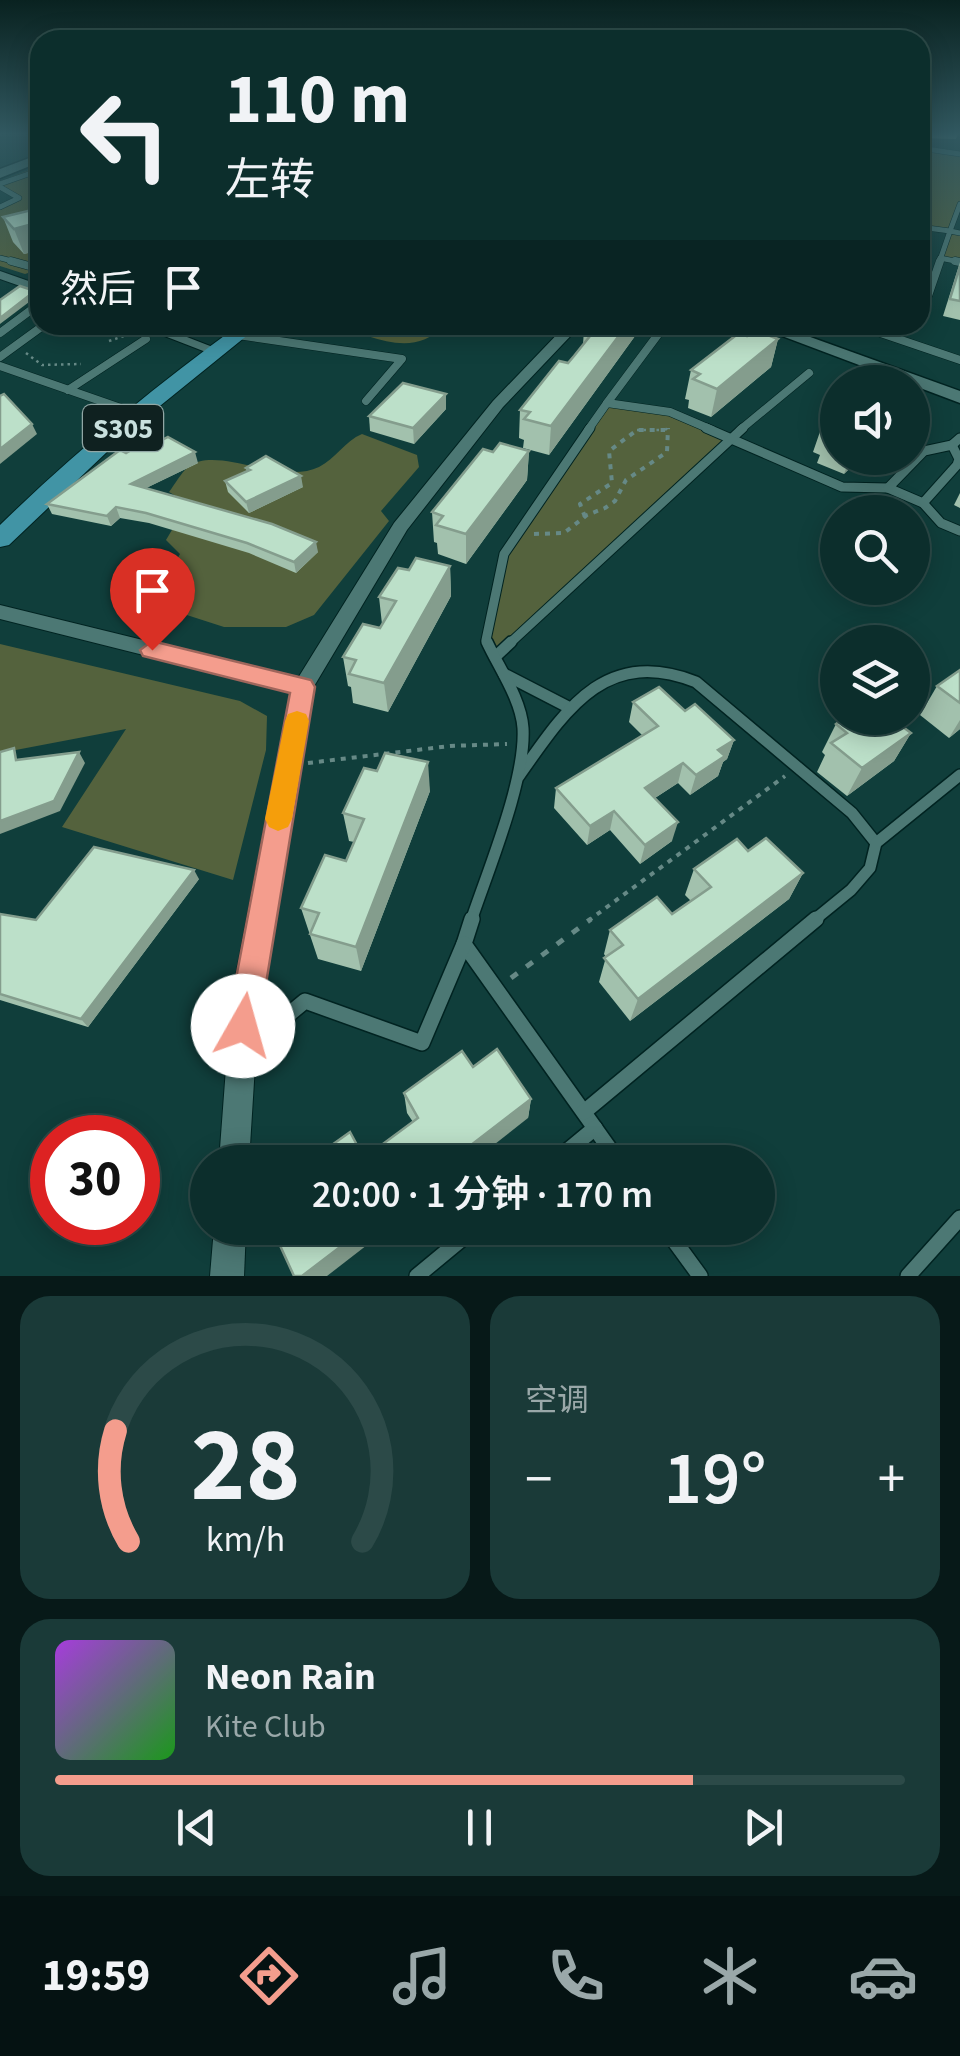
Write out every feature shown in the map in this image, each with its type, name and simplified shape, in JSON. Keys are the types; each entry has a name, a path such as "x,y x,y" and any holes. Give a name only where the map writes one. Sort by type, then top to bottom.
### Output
{"main road":[{"name":"S305","path":"0,539 35,503 238,335"}],"street":[{"path":"0,275 30,286"},
{"path":"156,335 216,351"},
{"path":"235,1145 245,1000 303,687 400,527 498,404 564,335"},
{"path":"789,335 960,396"},
{"path":"0,612 303,687"},
{"path":"227,1276 229,1245"}],"lane":[{"path":"0,206 19,198 10,193"},
{"path":"930,288 960,204"},
{"path":"930,229 960,233"},
{"path":"0,258 30,266"},
{"path":"940,258 960,262"},
{"path":"0,332 30,311"},
{"path":"0,357 30,335"},
{"path":"68,390 141,335"},
{"path":"272,335 402,359 366,400"},
{"path":"242,1053 304,1001 422,1042 464,944 516,781 523,728 518,708 486,640 504,554 658,335"},
{"path":"886,335 960,360"},
{"path":"912,344 915,335"},
{"path":"0,366 139,415"},
{"path":"495,658 731,438 810,373"},
{"path":"607,403 670,412 842,487 888,488 903,495"},
{"path":"888,488 924,451 956,442 957,465 930,496"},
{"path":"930,511 941,522 960,531"},
{"path":"516,781 554,724 584,694 642,667 674,670 696,682 866,826 876,843"},
{"path":"503,673 570,708"},
{"path":"584,1112 851,890 870,868 876,843 960,775"},
{"path":"464,944 607,1145"},
{"path":"574,1145 595,1128"},
{"path":"908,1276 960,1218"},
{"path":"416,1276 454,1245"},
{"path":"677,1245 700,1276"}],"path":[{"path":"26,348 27,357 42,365 64,367 94,362"},
{"path":"585,517 580,504 612,482 609,452 637,430 665,430 682,417"},
{"path":"522,528 548,536 564,533 615,502 626,480 667,452 670,442 665,430"},
{"path":"289,762 324,764 450,746 522,744"},
{"path":"496,989 796,767"}],"green space":[{"path":"9,193 30,193 30,272 25,274 0,266 0,207 18,198"},
{"path":"930,193 960,193 950,231 960,233 960,262 940,258 949,232 930,229"},
{"path":"366,335 433,335 405,343"},
{"path":"607,403 670,412 731,438 495,657 486,640 504,554"},
{"path":"362,434 417,455 419,467 381,511 389,521 314,615 286,627 224,627 162,607 155,597 180,554 166,540 188,503 169,492 188,467 215,460 303,472 325,464"},
{"path":"0,644 240,701 267,716 266,750 233,880 62,827 126,729 0,753"}],"building":[{"path":"30,210 30,225 14,229 3,217"},
{"path":"960,266 960,301 950,299"},
{"path":"20,286 30,289 30,295 0,318 0,300"},
{"path":"591,335 619,335 551,426 524,419 530,412 520,410 559,361 568,363"},
{"path":"736,335 778,339 717,389 693,379 700,374 691,370"},
{"path":"403,383 446,394 413,428 369,416"},
{"path":"4,394 32,424 0,449 0,396"},
{"path":"168,437 195,452 131,484 272,524 316,542 294,562 247,543 146,513 116,507 107,516 47,504 120,450 126,453 146,441 156,443"},
{"path":"500,443 529,451 466,534 436,525 443,516 432,512 483,449 493,452"},
{"path":"266,456 301,476 246,502 225,481 250,470 246,468"},
{"path":"416,558 450,566 384,683 349,674 356,660 343,657 363,624 380,628 396,601 379,597 398,568 409,570"},
{"path":"960,670 960,703 937,686"},
{"path":"659,687 685,711 695,704 734,740 718,750 725,756 696,775 683,763 645,788 678,822 645,845 614,811 590,826 556,788 658,726 633,702"},
{"path":"844,735 908,735 862,768 831,743"},
{"path":"14,748 16,760 79,752 54,801 0,821 0,752"},
{"path":"385,753 428,762 356,947 310,934 319,913 301,908 325,855 346,861 364,819 343,813 364,768 377,771"},
{"path":"766,838 803,873 638,999 604,958 623,945 610,930 657,897 672,914 711,887 694,869 737,839 748,851"},
{"path":"94,847 194,870 81,1019 0,994 0,914 36,920"},
{"path":"497,1049 531,1099 471,1145 382,1145 418,1118 404,1093 462,1051 473,1067"},
{"path":"350,1132 357,1145 332,1145"},
{"path":"280,1245 343,1245 302,1276 294,1276"}],"slow traffic":[{"path":"278,819 297,721"}],"route":[{"path":"152,650 303,687 243,1026"}]}
